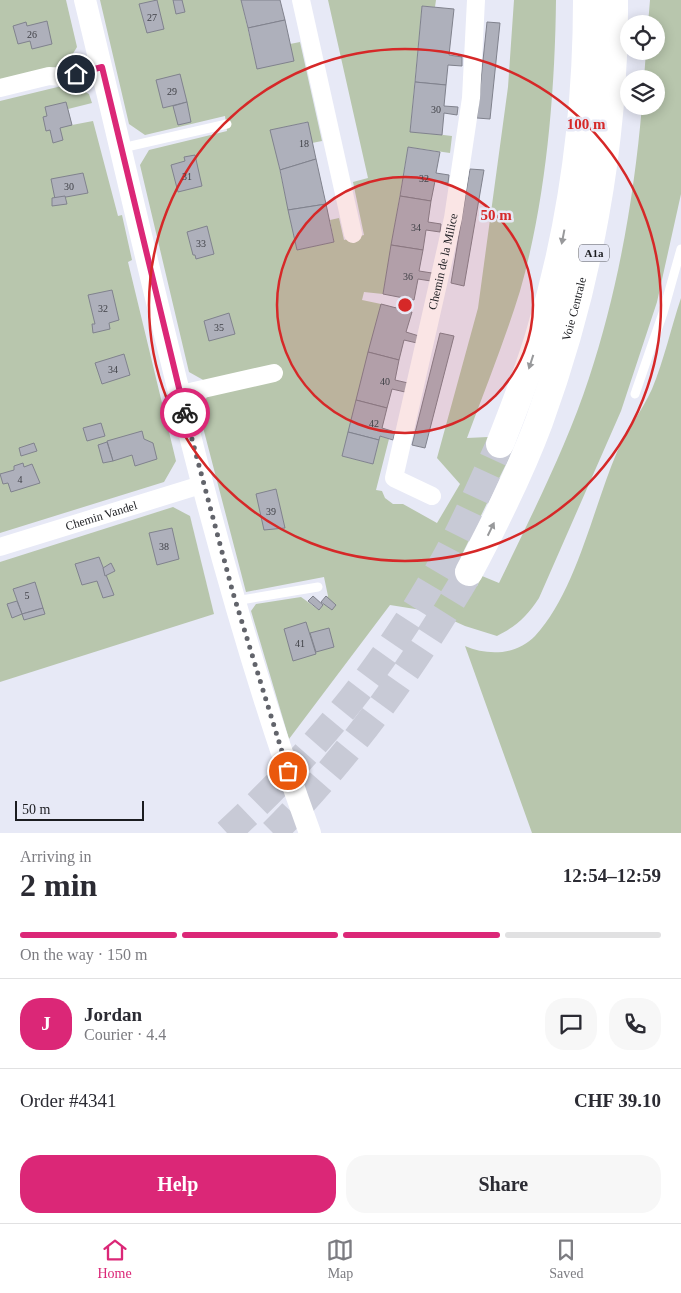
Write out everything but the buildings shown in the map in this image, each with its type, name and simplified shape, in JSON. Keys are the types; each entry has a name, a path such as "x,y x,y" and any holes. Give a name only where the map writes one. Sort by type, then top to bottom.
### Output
{"highway":[{"name":"A1a","path":"571,196 574,0"},
{"name":"Voie Centrale","path":"500,444 540,333 571,196 583,103 587,0"},
{"name":"Voie Centrale","path":"469,572 510,491 547,398 577,298 596,208 609,103 614,0"},
{"name":"A1a","path":"630,15 631,0"},
{"name":"A1a","path":"547,398 580,304 598,238 618,137 626,60"}],"street":[{"path":"85,0 181,394 235,601 263,696 310,833"},
{"path":"300,0 353,234"},
{"name":"Chemin de la Milice","path":"432,496 394,478 453,218 471,98 476,0"},
{"path":"0,88 49,76 62,77 102,67"},
{"path":"181,394 274,373"},
{"name":"Chemin Vandel","path":"0,547 204,484"}],"lane":[{"path":"122,148 226,124"},
{"path":"635,394 663,313 681,249"},
{"path":"235,601 318,587"}],"green space":[{"path":"0,0 66,0 77,47 66,65 0,80"},
{"path":"100,0 241,0 257,68 290,44 300,42 322,141 312,143 307,122 271,130 297,250 334,242 330,220 339,218 344,240 364,235 353,182 368,178 328,0 436,0 435,7 422,6 410,131 452,136 450,153 408,147 383,294 364,292 362,300 381,304 342,456 373,464 380,436 389,439 376,490 382,491 385,498 393,504 403,504 437,523 460,484 437,458 478,308 508,87 514,0 556,0 554,72 547,147 543,184 529,256 514,309 467,438 488,437 486,446 510,456 453,573 477,586 482,576 499,583 559,456 589,378 608,311 623,243 641,115 665,115 665,70 645,70 645,60 665,60 665,15 649,15 650,0 681,0 681,194 657,302 621,411 539,598 521,620 497,636 465,626 434,612 390,605 289,739 251,611 256,604 301,597 319,610 328,596 324,577 246,592 199,412 208,395 205,381 189,372 140,165 149,150 227,131 225,116 145,135 129,124"},
{"path":"70,84 89,94 92,103 68,109 72,125 93,121 118,216 122,215 132,260 128,262 176,461 164,482 0,533 0,101"},
{"path":"681,298 681,833 532,833 465,646 493,652 502,652 520,647 535,636 549,618 562,597 573,573 617,452 652,389"},
{"path":"173,507 190,516 214,614 0,682 0,562"}],"tunnel":[{"path":"227,833 257,805 313,746 389,649 412,615 442,564 500,444"},
{"path":"273,833 328,773 379,709 426,642 469,572"}],"way so far":[{"path":"185,413 260,687 288,771"}],"route":[{"path":"76,74 102,67 185,413"}]}
